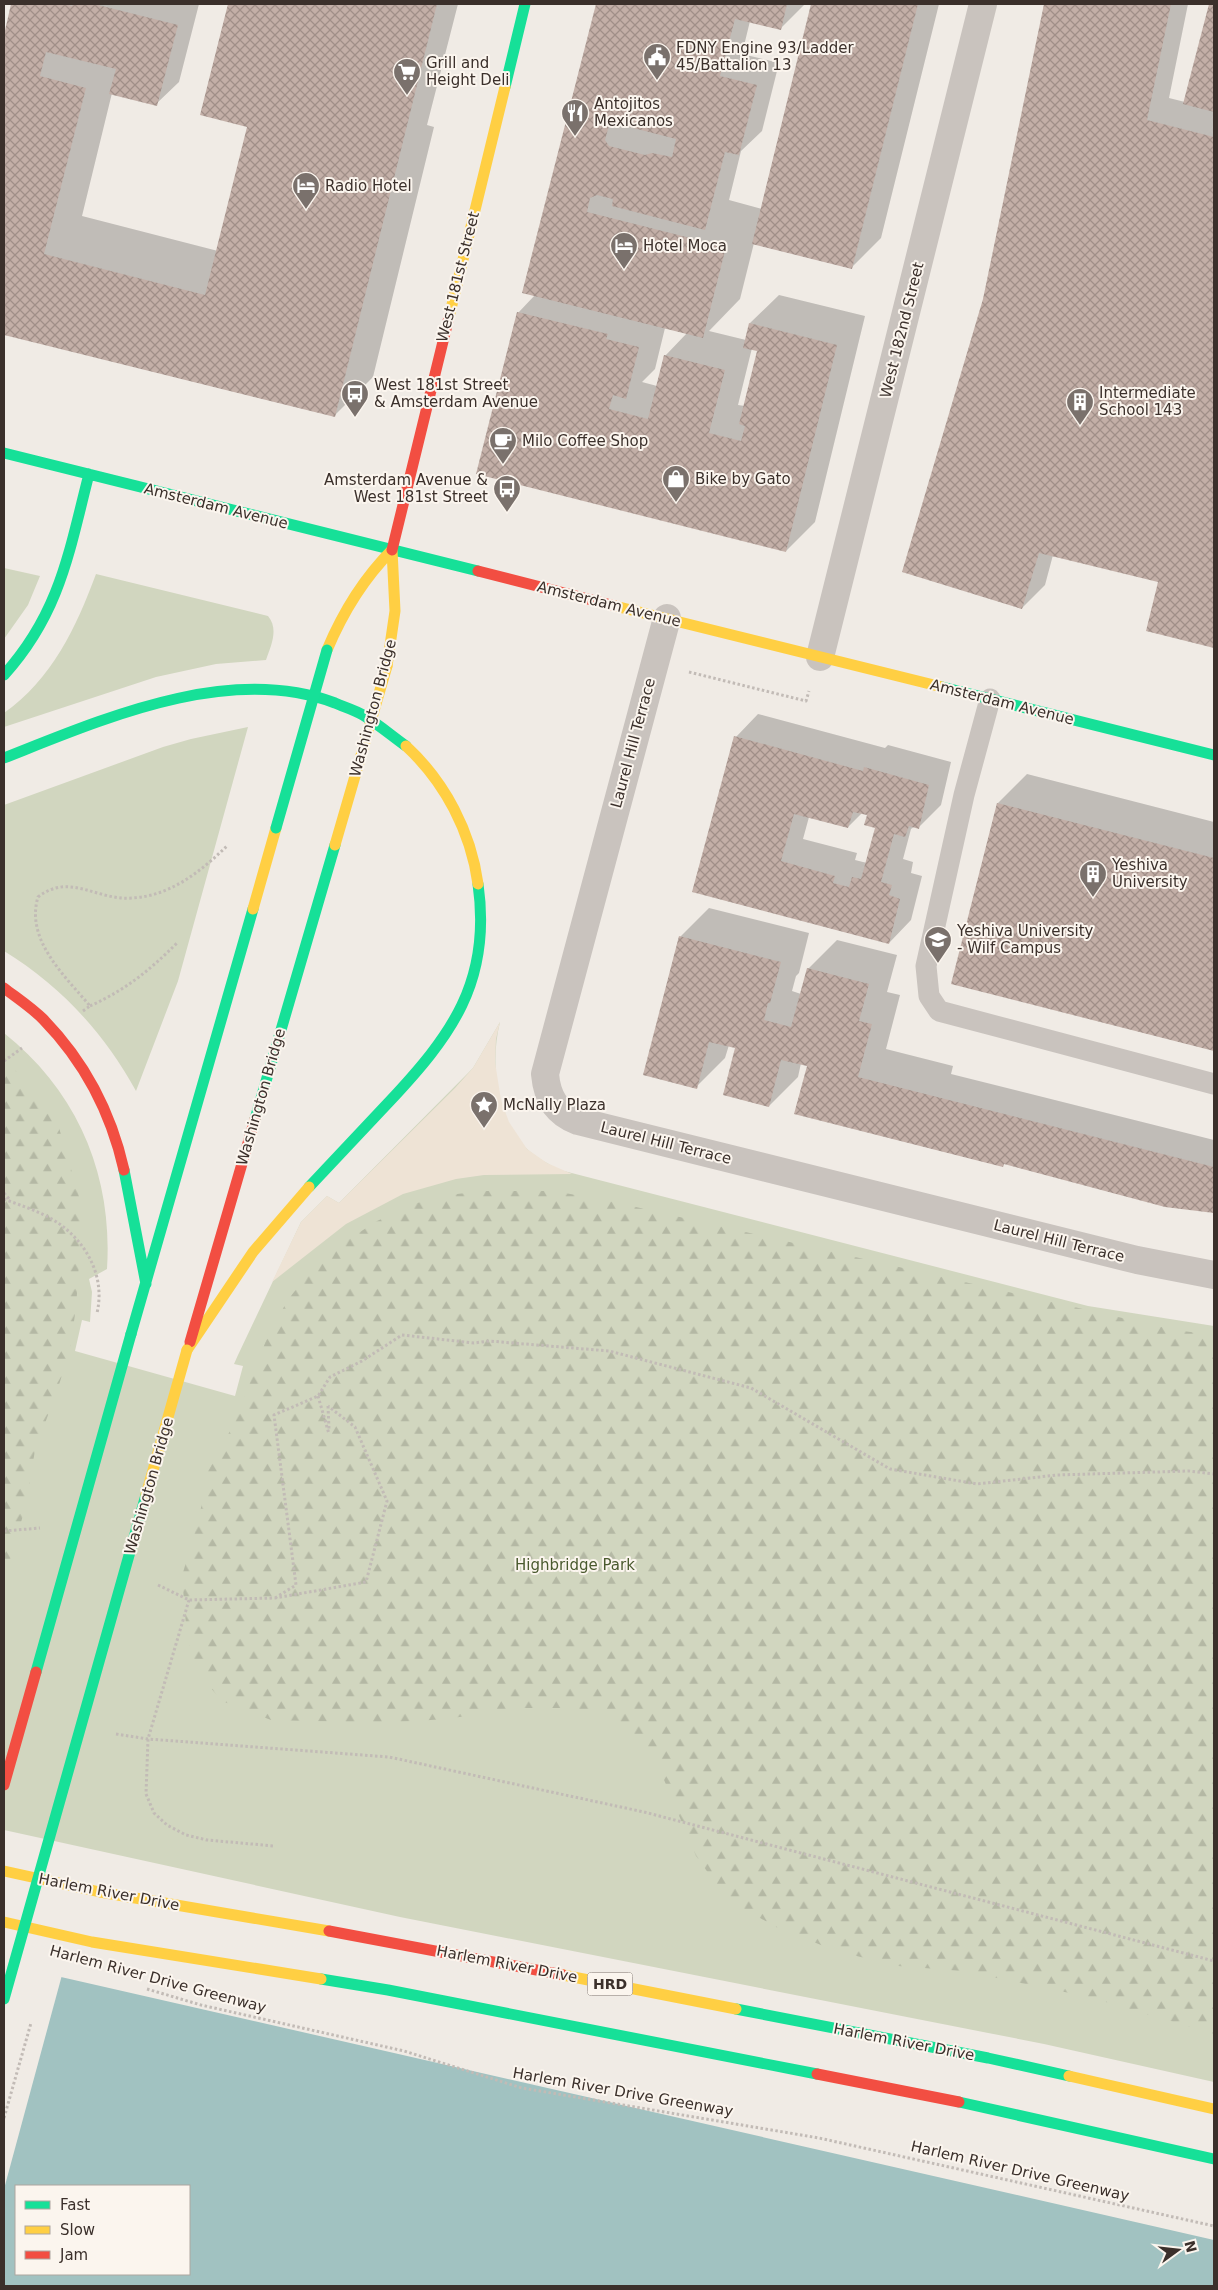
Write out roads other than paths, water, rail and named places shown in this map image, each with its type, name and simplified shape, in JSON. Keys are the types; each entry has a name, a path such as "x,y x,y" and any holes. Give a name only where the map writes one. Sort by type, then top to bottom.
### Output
{"main road":[{"name":"West 181st Street","path":"392,550 525,4"},
{"name":"Amsterdam Avenue","path":"4,453 1214,755"},
{"path":"4,675 34,640 56,598 89,474"},
{"path":"4,1785 131,1334 328,650 351,598 375,566 392,550"},
{"name":"Washington Bridge","path":"4,1998 187,1350 386,666 395,611 392,550"},
{"path":"4,758 105,720 162,703 240,689 271,689 301,693 352,708 376,720 398,738 427,768 441,787 454,807 470,846 480,892 481,939 466,996 454,1023 431,1057 264,1238 187,1350"},
{"path":"4,988 28,1006 61,1037 87,1071 103,1100 120,1148 146,1284"},
{"name":"Harlem River Drive","path":"4,1871 100,1892 389,1942 988,2058 1214,2109"},
{"path":"4,1922 92,1942 408,1994 985,2107 1214,2159"}],"street":[{"name":"West 182nd Street","path":"820,657 983,4"},
{"name":"Laurel Hill Terrace","path":"667,618 545,1074 546,1088 558,1110 567,1117 597,1126 1137,1260 1214,1275"}],"lane":[{"path":"990,699 964,795 926,966 929,996 939,1011 1214,1084"}],"water":[{"path":"4,1964 1214,2240 1214,2286 4,2286"}],"place":[{"name":"FDNY Engine 93/Ladder 45/Battalion 13","path":"657,81"},
{"name":"Grill and Height Deli","path":"407,96"},
{"name":"Antojitos Mexicanos","path":"575,137"},
{"name":"Radio Hotel","path":"306,210"},
{"name":"Hotel Moca","path":"624,270"},
{"name":"West 181st Street & Amsterdam Avenue","path":"355,418"},
{"name":"Intermediate School 143","path":"1080,426"},
{"name":"Milo Coffee Shop","path":"503,465"},
{"name":"Bike by Gato","path":"676,503"},
{"name":"Amsterdam Avenue & West 181st Street","path":"507,513"},
{"name":"Yeshiva University","path":"1093,898"},
{"name":"Yeshiva University - Wilf Campus","path":"938,964"},
{"name":"McNally Plaza","path":"484,1129"}],"park label":[{"name":"Highbridge Park","path":"575,1565"}]}
